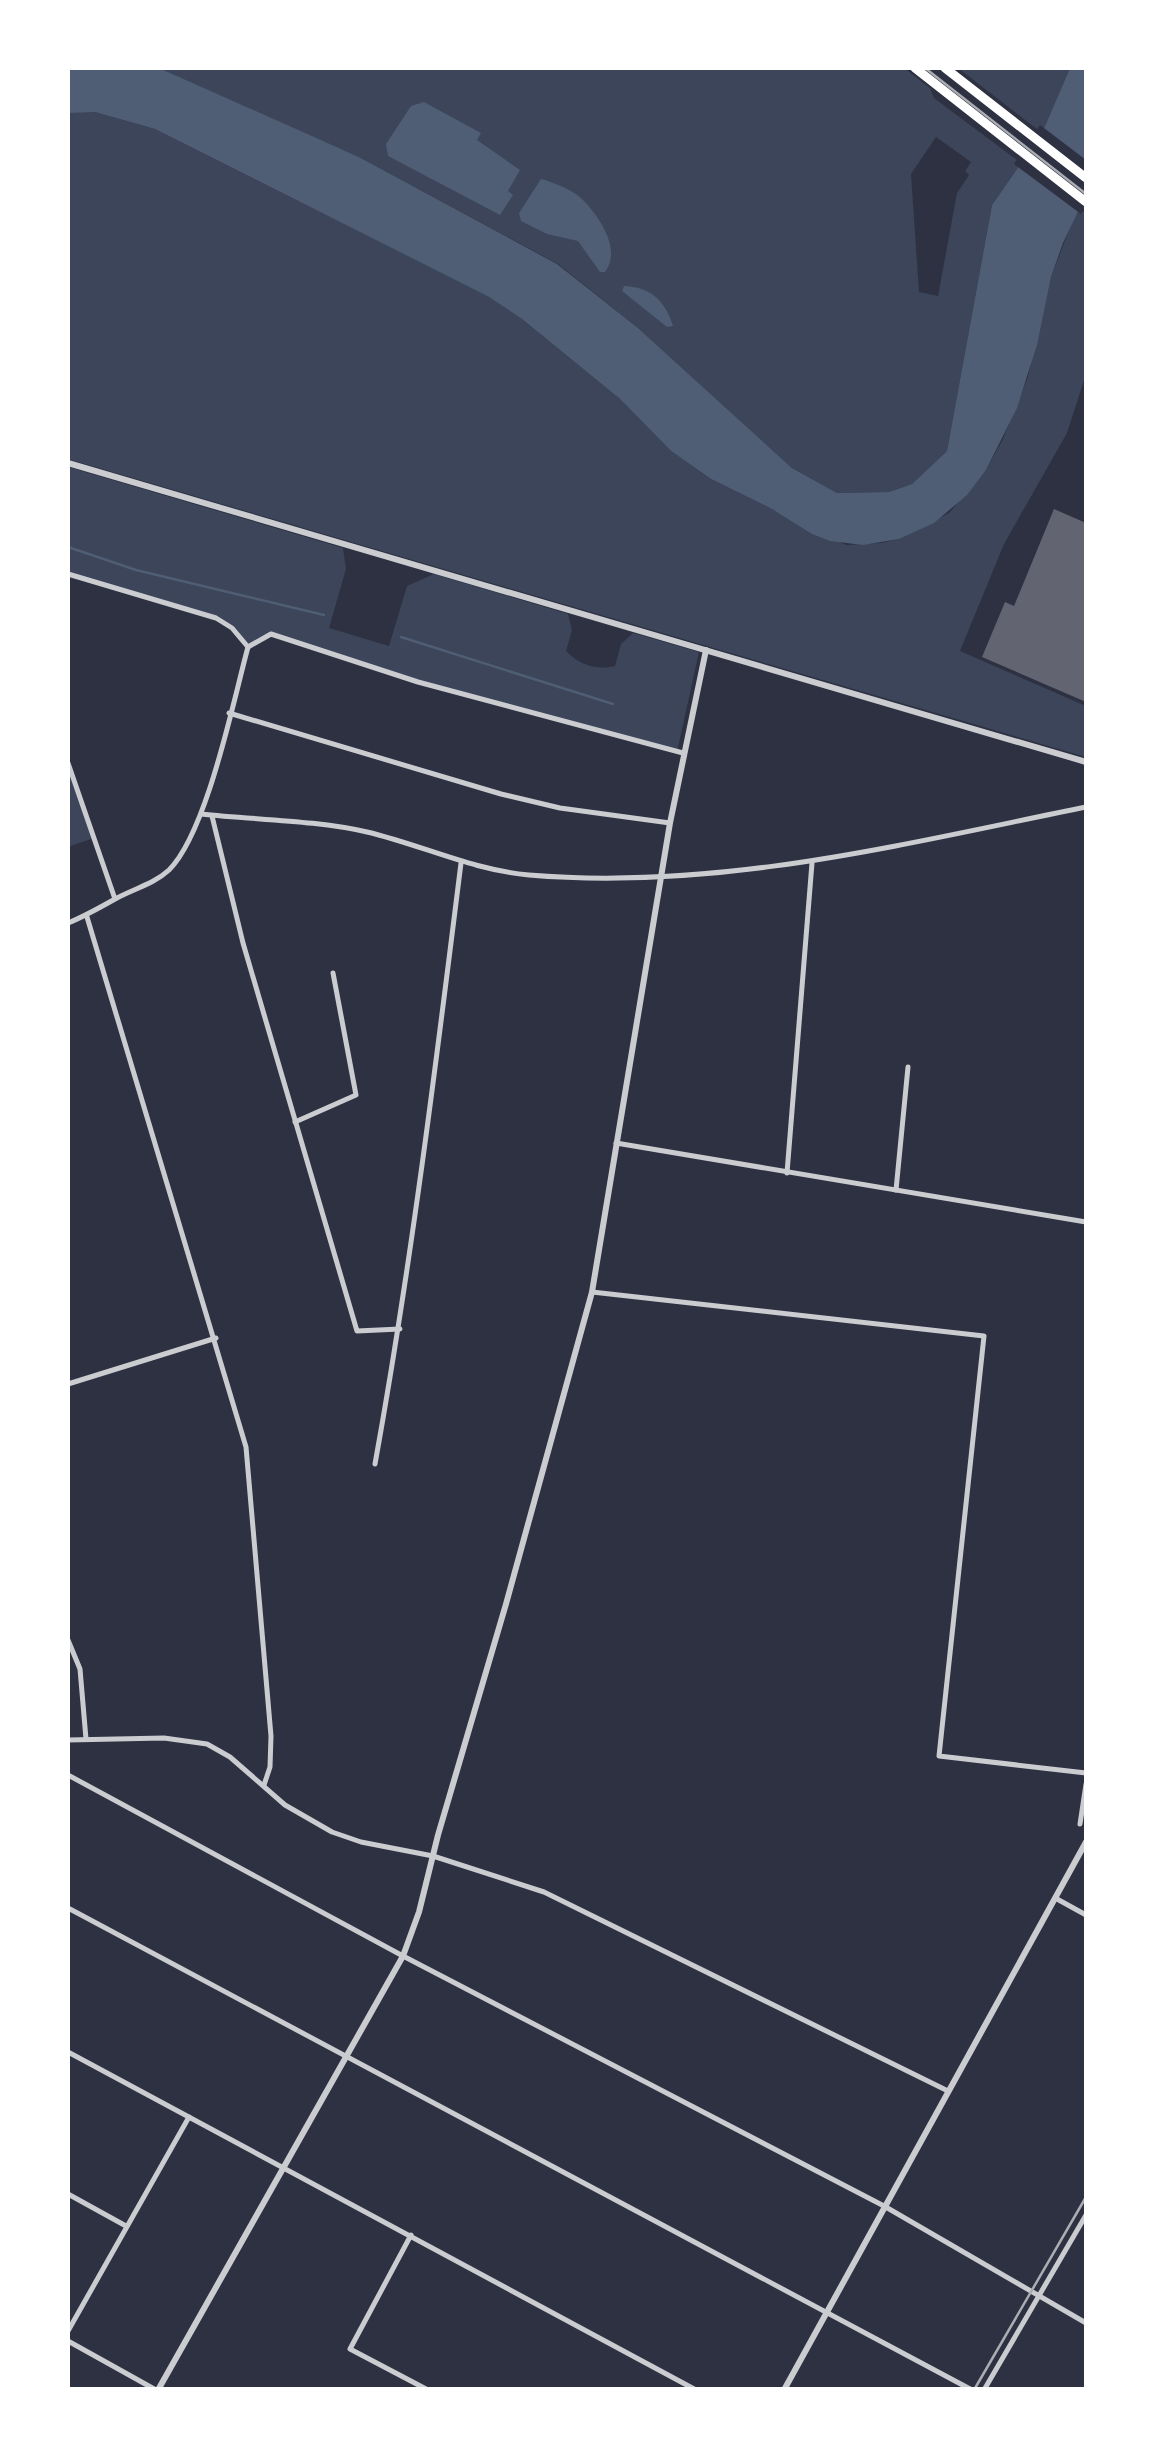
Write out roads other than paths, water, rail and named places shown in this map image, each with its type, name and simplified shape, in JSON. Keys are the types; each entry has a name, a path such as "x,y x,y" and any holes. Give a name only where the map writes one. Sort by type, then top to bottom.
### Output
{"main road":[{"path":"915,68 1086,202"},
{"path":"946,68 1086,178"}],"street":[{"path":"68,464 1086,762"},
{"path":"68,574 216,618 232,628 248,647"},
{"path":"68,923 87,917 167,872 179,858 201,814 248,647 271,634 418,682 683,753"},
{"path":"68,2342 157,2390 403,1956 419,1912 592,1292 670,823 706,650"},
{"path":"229,713 501,794 560,808 670,823"},
{"path":"68,762 115,899"},
{"path":"201,814 348,828 461,863 544,876 662,877 812,863 1086,807"},
{"path":"212,816 243,942 356,1332 400,1330"},
{"path":"375,1464 400,1330 461,863"},
{"path":"786,1172 812,863"},
{"path":"87,917 246,1448 271,1736 270,1768 264,1785"},
{"path":"296,1122 356,1096 332,973"},
{"path":"896,1190 908,1067"},
{"path":"616,1143 1086,1222"},
{"path":"592,1292 984,1336 939,1756 1086,1774"},
{"path":"68,1384 216,1338"},
{"path":"68,1640 80,1670 86,1739"},
{"path":"68,1740 164,1738 207,1744 230,1757 303,1817 332,1832 361,1842 433,1856 544,1892 948,2091"},
{"path":"68,1775 403,1956 884,2206 1086,2324"},
{"path":"1080,1824 1086,1784"},
{"path":"784,2390 1086,1842"},
{"path":"1057,1899 1086,1915"},
{"path":"68,1908 972,2390"},
{"path":"68,2052 696,2390"},
{"path":"68,2331 189,2117"},
{"path":"68,2194 127,2226"},
{"path":"984,2390 1086,2214"},
{"path":"411,2236 350,2349 428,2390"}],"waterway":[{"path":"68,547 136,570 324,615"},
{"path":"401,637 613,704"}],"tram line":[{"path":"925,68 1086,194"},
{"path":"974,2390 1086,2197"}]}
